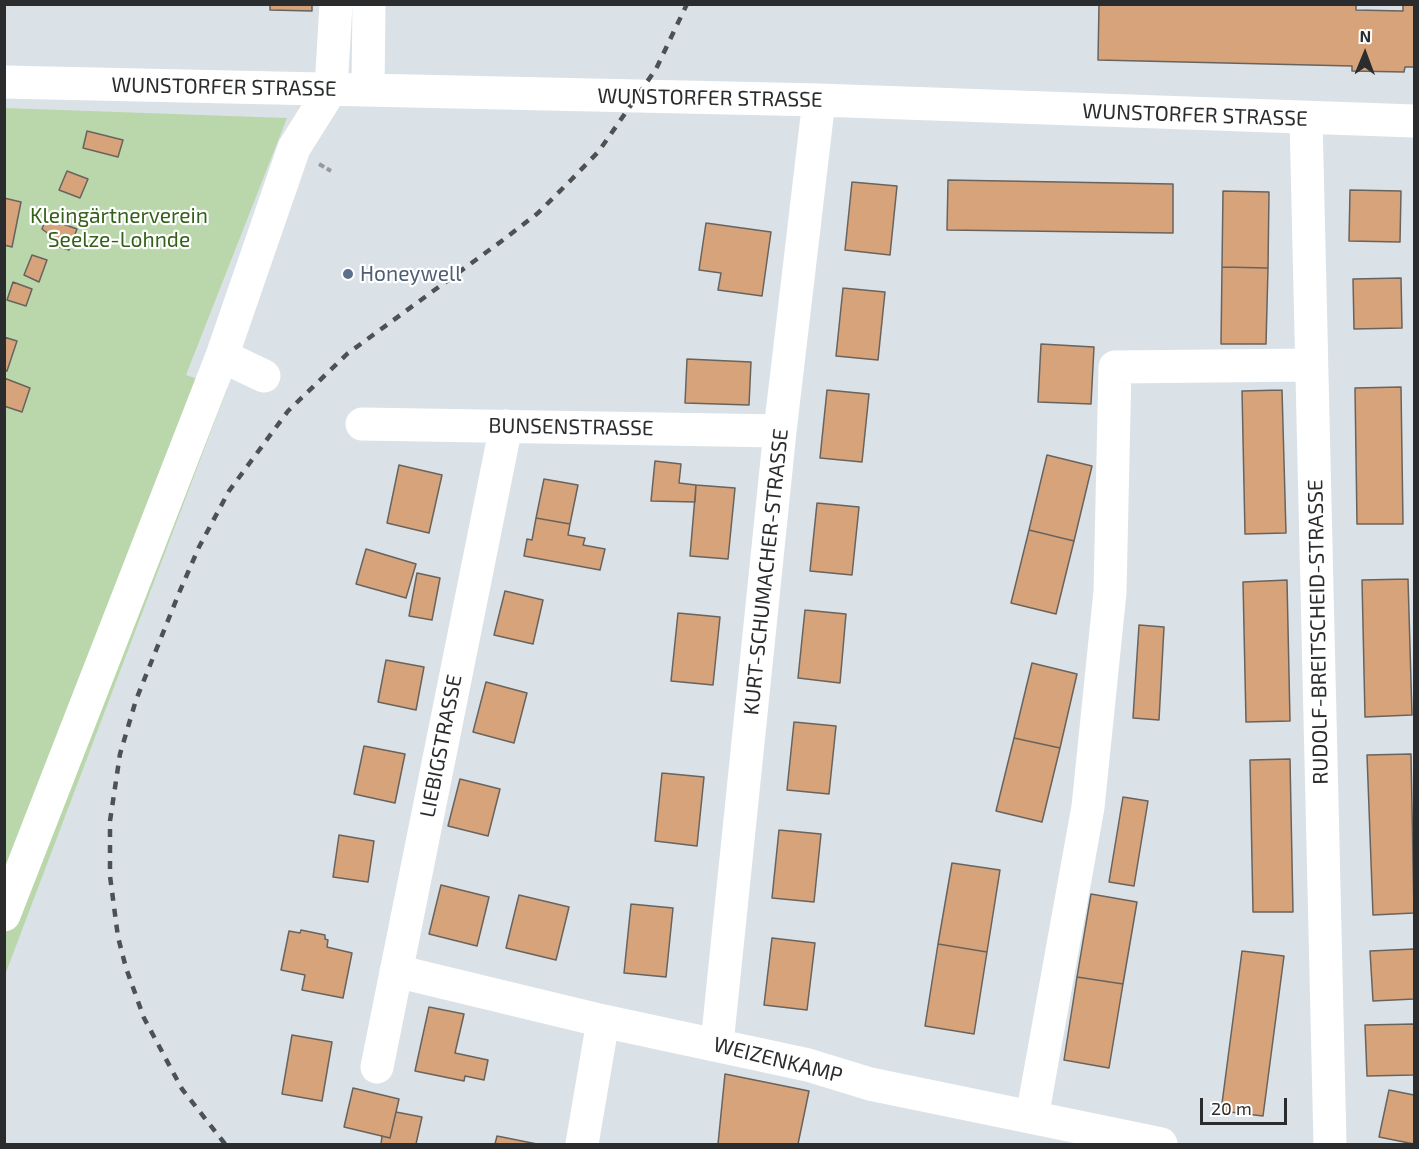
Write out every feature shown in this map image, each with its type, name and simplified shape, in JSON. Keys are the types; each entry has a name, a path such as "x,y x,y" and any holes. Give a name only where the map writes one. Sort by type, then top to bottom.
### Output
{"street":[{"path":"4,915 222,356 294,148 331,89 336,4"},
{"path":"368,90 369,4"},
{"name":"WUNSTORFER STRASSE","path":"4,82 819,100 1306,119 1414,121"},
{"name":"KURT-SCHUMACHER-STRASSE","path":"717,1044 780,430 819,100"},
{"name":"RUDOLF-BREITSCHEID-STRASSE","path":"1306,119 1330,1144"},
{"path":"222,356 264,376"},
{"path":"1032,1117 1088,807 1110,592 1115,367 1311,365"},
{"name":"BUNSENSTRASSE","path":"362,424 780,430"},
{"name":"LIEBIGSTRASSE","path":"376,1067 506,426"},
{"name":"WEIZENKAMP","path":"396,971 603,1021 808,1065 870,1084 1161,1144"},
{"path":"582,1144 603,1021"}],"green space":[{"name":"Kleingärtnerverein Seelze-Lohnde","path":"5,108 287,118 186,375 227,389 5,975"}],"building":[{"path":"270,4 312,4 312,11 270,10"},
{"path":"1099,4 1356,4 1356,10 1403,11 1403,4 1414,4 1414,67 1405,67 1404,72 1352,71 1352,66 1098,60"},
{"path":"87,131 123,140 118,157 83,148"},
{"path":"67,171 88,179 80,198 59,190"},
{"path":"948,180 1173,184 1173,233 947,230"},
{"path":"852,182 897,186 890,255 845,250"},
{"path":"1350,190 1401,191 1400,242 1349,241"},
{"path":"1223,191 1269,192 1268,268 1222,267"},
{"path":"4,198 21,202 12,247 4,245"},
{"path":"46,218 77,229 69,250 56,246 58,241 42,229"},
{"path":"706,223 771,232 762,296 718,290 721,273 699,270"},
{"path":"32,255 47,260 39,282 24,275"},
{"path":"1222,267 1268,268 1266,344 1221,344"},
{"path":"1401,278 1402,328 1354,329 1353,279"},
{"path":"13,282 32,289 26,306 7,300"},
{"path":"843,288 885,292 878,360 836,356"},
{"path":"4,337 17,341 7,371 4,370"},
{"path":"1041,344 1094,347 1091,404 1038,402"},
{"path":"687,359 751,362 749,405 685,403"},
{"path":"4,378 30,388 22,412 4,406"},
{"path":"1401,387 1403,524 1357,524 1355,388"},
{"path":"827,390 869,394 862,462 820,458"},
{"path":"1282,390 1286,533 1245,534 1242,391"},
{"path":"1047,455 1092,466 1074,541 1029,530"},
{"path":"655,461 681,464 679,483 696,485 695,502 651,501"},
{"path":"399,465 442,475 429,533 387,523"},
{"path":"544,479 578,485 570,524 536,518"},
{"path":"696,485 735,488 728,559 690,556"},
{"path":"817,503 859,507 852,575 810,571"},
{"path":"536,518 570,524 568,535 585,538 583,545 605,549 600,570 524,556 527,539 532,540"},
{"path":"1029,530 1074,541 1056,614 1011,603"},
{"path":"366,549 416,564 406,598 356,584"},
{"path":"417,573 440,578 432,620 409,616"},
{"path":"1408,579 1412,715 1365,717 1362,580"},
{"path":"1287,580 1290,721 1246,722 1243,582"},
{"path":"505,591 543,600 533,644 494,635"},
{"path":"805,610 846,614 840,683 798,678"},
{"path":"678,613 720,617 713,685 671,681"},
{"path":"1139,625 1164,627 1159,720 1133,718"},
{"path":"386,660 424,667 416,710 378,702"},
{"path":"1032,663 1077,674 1060,748 1014,738"},
{"path":"486,682 527,693 514,743 473,732"},
{"path":"794,722 836,726 829,794 787,790"},
{"path":"1014,738 1060,748 1042,822 996,811"},
{"path":"364,746 405,754 395,803 354,794"},
{"path":"1411,754 1414,913 1373,915 1367,755"},
{"path":"1290,759 1293,912 1253,912 1250,760"},
{"path":"662,773 704,777 697,846 655,841"},
{"path":"460,779 500,789 488,836 448,826"},
{"path":"1123,797 1148,801 1134,886 1109,882"},
{"path":"779,830 821,834 814,902 772,898"},
{"path":"339,835 374,841 368,882 333,877"},
{"path":"952,863 1000,870 987,952 938,944"},
{"path":"441,885 489,897 477,946 429,934"},
{"path":"1091,894 1137,902 1123,984 1077,977"},
{"path":"519,895 569,907 556,960 506,948"},
{"path":"631,904 673,908 666,977 624,973"},
{"path":"301,930 325,935 325,939 328,940 327,947 352,953 343,998 302,990 305,975 281,970 289,931 300,933"},
{"path":"772,938 815,943 807,1010 764,1005"},
{"path":"938,944 987,952 974,1034 925,1026"},
{"path":"1414,949 1414,999 1373,1001 1370,951"},
{"path":"1242,951 1284,956 1263,1116 1221,1111"},
{"path":"1077,977 1123,984 1109,1068 1064,1060"},
{"path":"429,1007 464,1014 455,1053 488,1060 484,1080 465,1076 464,1081 415,1071"},
{"path":"1414,1024 1414,1075 1367,1076 1365,1025"},
{"path":"292,1035 332,1042 322,1101 282,1094"},
{"path":"725,1074 809,1091 798,1144 718,1144"},
{"path":"353,1088 399,1099 390,1138 344,1127"},
{"path":"1389,1090 1414,1095 1414,1144 1379,1137"},
{"path":"396,1112 422,1117 416,1144 381,1144 382,1136 390,1138"},
{"path":"497,1136 537,1144 495,1144"}],"railway":[{"path":"225,1144 182,1089 144,1018 126,968 118,937 110,876 110,821 120,754 136,700 179,593 199,547 229,491 288,411 347,354 538,213 571,180 599,151 656,69 687,4"}],"place":[{"name":"Honeywell","path":"348,274"}]}
